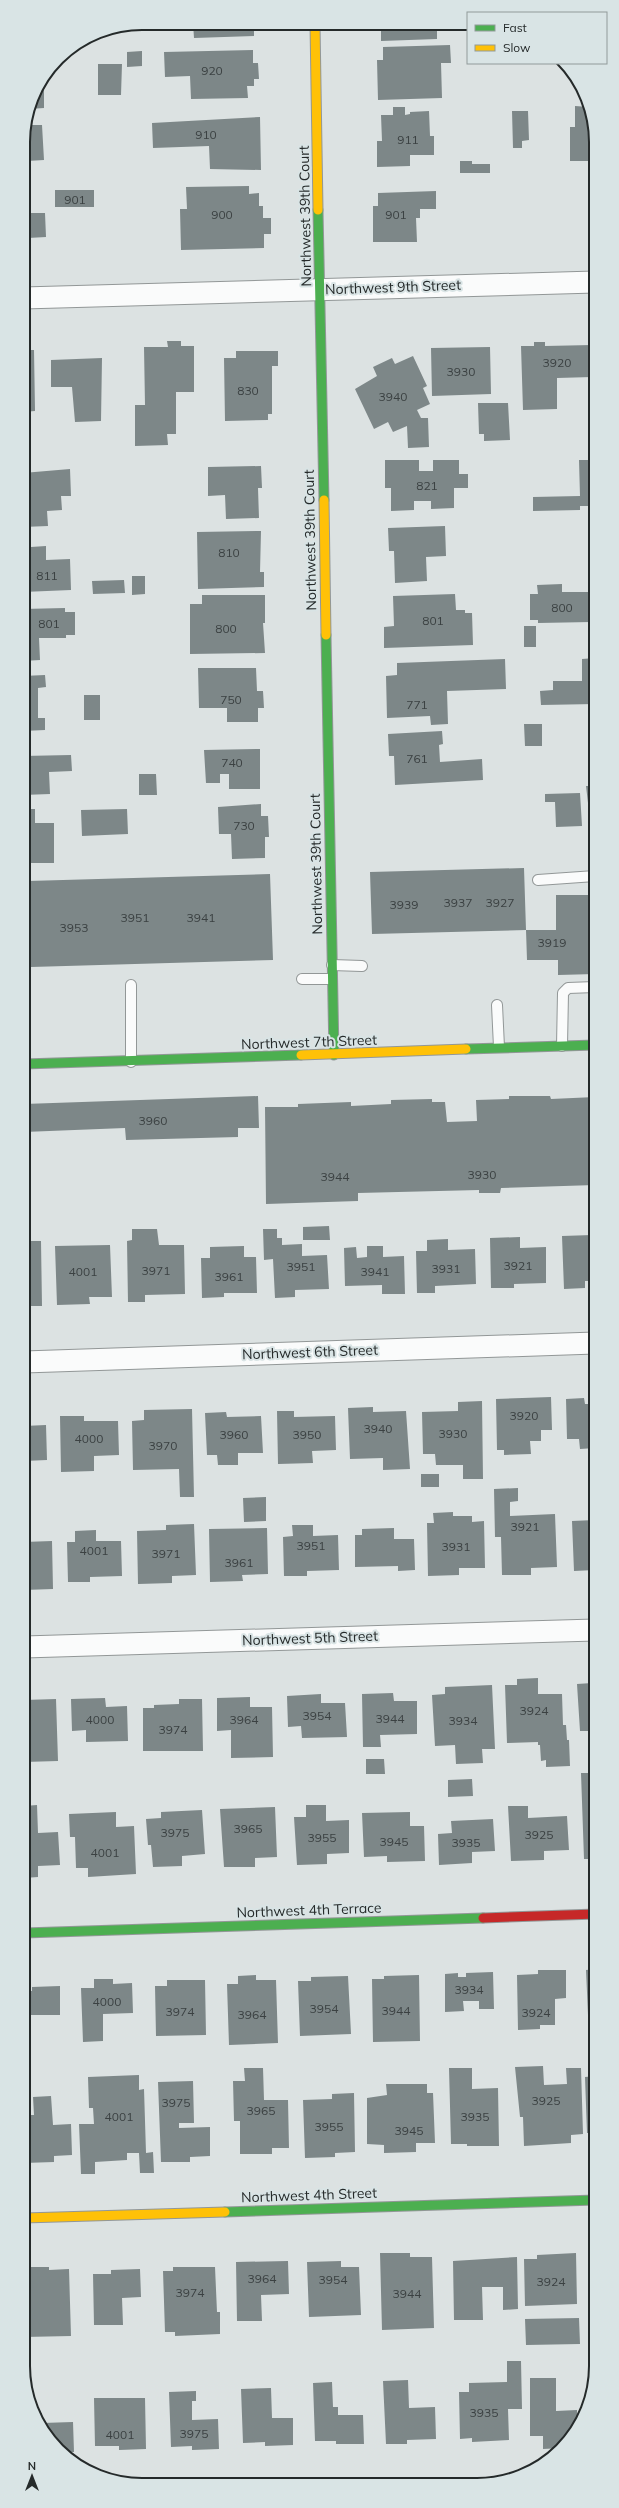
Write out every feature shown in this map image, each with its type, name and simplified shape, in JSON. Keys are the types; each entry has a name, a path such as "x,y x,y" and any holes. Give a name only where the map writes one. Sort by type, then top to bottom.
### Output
{"street":[{"name":"Northwest 39th Court","path":"315,30 334,1055"},
{"name":"Northwest 9th Street","path":"30,298 589,282"},
{"name":"Northwest 7th Street","path":"30,1064 131,1062 334,1055 499,1047 589,1045"},
{"name":"Northwest 6th Street","path":"30,1362 589,1343"},
{"name":"Northwest 5th Street","path":"30,1647 589,1630"},
{"name":"Northwest 4th Terrace","path":"30,1933 589,1914"},
{"name":"Northwest 4th Street","path":"30,2218 589,2200"}],"lane":[{"path":"538,880 589,876"},
{"path":"332,965 362,966"},
{"path":"302,979 332,979"},
{"path":"131,985 131,1062"},
{"path":"562,1046 563,993 568,988 589,987"},
{"path":"497,1006 499,1047"}],"building":[{"path":"193,30 254,30 254,36 194,38"},
{"path":"381,30 437,30 437,39 381,41"},
{"path":"450,45 451,63 441,63 442,98 378,100 377,60 383,60 383,47"},
{"path":"253,50 253,63 258,63 259,79 254,79 254,86 247,86 248,98 191,99 190,76 165,77 164,52"},
{"path":"142,51 142,66 127,67 127,52"},
{"path":"98,64 122,64 121,95 98,95"},
{"path":"44,88 44,108 36,109"},
{"path":"575,106 583,107 588,127 589,161 570,161 570,127 575,127"},
{"path":"393,107 405,107 405,115 410,114 410,112 429,111 430,136 434,136 434,155 410,155 410,166 377,167 377,141 382,141 381,115 393,115"},
{"path":"512,111 528,111 529,140 522,141 522,148 513,148"},
{"path":"260,117 261,170 210,169 209,146 153,148 152,123"},
{"path":"31,125 42,125 44,160 30,161"},
{"path":"460,161 472,161 472,164 490,164 490,173 460,173"},
{"path":"249,186 249,194 259,193 259,206 263,206 263,218 271,218 271,234 264,234 264,248 181,250 180,209 187,209 186,187"},
{"path":"55,190 94,190 94,207 55,207"},
{"path":"436,191 436,209 420,209 420,218 416,218 417,242 373,242 373,206 378,206 378,193"},
{"path":"30,213 45,213 46,237 30,238"},
{"path":"167,341 181,341 181,346 194,346 194,392 176,392 176,434 167,434 168,445 135,446 135,405 145,405 144,347 168,347"},
{"path":"534,342 545,342 545,346 589,345 589,377 557,378 557,409 523,410 521,346 534,346"},
{"path":"490,347 491,394 432,396 431,348"},
{"path":"30,350 34,350 35,411 30,411"},
{"path":"236,351 278,351 278,366 272,366 272,414 268,414 268,420 225,421 224,358 236,358"},
{"path":"413,356 427,386 423,388 430,404 417,410 421,418 428,418 429,447 408,448 407,426 393,432 388,422 374,429 355,389 377,376 373,367 392,358 395,364"},
{"path":"102,358 101,421 75,422 72,387 51,387 51,360"},
{"path":"478,403 508,403 510,440 484,441 484,434 479,434"},
{"path":"385,460 419,460 419,471 433,471 433,460 459,460 459,474 468,474 468,488 454,488 454,508 431,509 431,501 414,501 414,510 391,511 391,488 385,488"},
{"path":"579,460 589,460 589,506 580,506 580,510 533,511 533,497 580,496"},
{"path":"261,466 262,488 258,488 259,518 226,519 225,495 208,496 208,467"},
{"path":"70,469 71,496 61,496 62,510 47,511 48,526 30,527 30,472"},
{"path":"445,526 446,556 426,557 427,581 395,583 394,551 389,551 388,528"},
{"path":"261,531 260,572 264,572 264,587 198,589 197,532"},
{"path":"30,539 31,547 46,546 46,560 70,559 71,590 30,592"},
{"path":"132,576 145,576 145,594 132,595"},
{"path":"124,580 125,593 93,594 92,581"},
{"path":"562,584 562,592 589,592 589,622 538,623 538,620 530,620 530,594 538,594 537,585"},
{"path":"455,594 456,610 465,610 465,613 472,613 473,645 384,648 384,627 394,626 393,596"},
{"path":"202,595 265,595 265,623 263,623 265,653 190,654 190,604 202,604"},
{"path":"65,608 65,612 75,612 75,635 66,635 66,638 39,638 40,660 30,661 30,609"},
{"path":"524,626 536,626 536,647 524,647"},
{"path":"589,658 589,704 541,705 540,691 553,690 553,681 582,681 582,659"},
{"path":"505,659 506,689 447,691 448,724 431,725 430,716 387,718 386,676 397,675 397,663"},
{"path":"198,668 256,668 257,691 263,691 264,708 258,708 258,722 227,722 227,708 199,708"},
{"path":"45,675 46,687 38,688 38,718 45,718 45,730 30,731 30,676"},
{"path":"84,695 100,695 100,720 84,720"},
{"path":"524,724 542,724 542,746 525,746"},
{"path":"442,731 443,744 439,745 440,762 482,759 483,780 395,785 394,756 389,756 388,734"},
{"path":"260,749 260,789 229,789 229,774 220,774 220,783 206,783 204,750"},
{"path":"71,755 72,771 49,772 50,794 30,795 30,756"},
{"path":"139,774 156,774 157,795 139,795"},
{"path":"586,786 589,786 588,803"},
{"path":"580,793 582,826 556,827 555,802 545,802 545,794"},
{"path":"261,804 261,816 268,816 269,837 265,837 265,858 232,859 231,834 219,834 218,807"},
{"path":"30,809 35,809 35,823 54,823 54,863 30,863"},
{"path":"127,809 128,834 82,836 81,810"},
{"path":"524,868 526,930 372,934 370,872"},
{"path":"270,874 273,960 31,967 30,881"},
{"path":"556,895 589,895 589,974 558,975 558,960 527,960 526,930 556,930"},
{"path":"258,1096 259,1128 238,1128 238,1137 126,1140 125,1128 30,1132 30,1104"},
{"path":"509,1096 550,1096 551,1099 589,1097 589,1185 501,1188 500,1193 479,1193 479,1190 358,1193 358,1201 266,1204 265,1107 298,1107 298,1104 351,1102 351,1106 391,1104 391,1100 432,1099 432,1102 445,1102 447,1122 477,1121 476,1100 509,1099"},
{"path":"329,1226 330,1240 303,1240 303,1227"},
{"path":"132,1229 157,1229 159,1245 184,1245 185,1294 145,1295 145,1302 128,1302 127,1241 132,1240"},
{"path":"263,1229 277,1229 277,1238 282,1238 282,1245 302,1244 302,1256 327,1255 329,1289 295,1290 295,1297 275,1298 273,1259 264,1260"},
{"path":"589,1235 589,1281 585,1281 585,1288 564,1289 562,1236"},
{"path":"520,1237 520,1248 546,1247 546,1283 514,1284 514,1288 491,1288 490,1238"},
{"path":"448,1239 448,1250 475,1249 476,1284 435,1286 435,1293 417,1293 416,1251 427,1251 427,1240"},
{"path":"30,1241 41,1241 42,1306 30,1306"},
{"path":"110,1245 112,1297 89,1297 90,1304 57,1305 55,1246"},
{"path":"244,1246 244,1257 256,1257 257,1293 224,1293 224,1297 202,1298 201,1258 210,1258 210,1247"},
{"path":"367,1246 383,1246 383,1257 404,1256 405,1294 382,1294 382,1285 345,1286 344,1248 356,1247 357,1258 367,1257"},
{"path":"551,1397 552,1430 541,1430 541,1441 530,1441 531,1454 504,1455 504,1450 497,1450 496,1399"},
{"path":"584,1398 585,1404 589,1404 589,1448 580,1449 579,1439 567,1439 566,1399"},
{"path":"482,1401 483,1479 463,1479 463,1465 436,1465 435,1454 423,1454 422,1412 458,1411 458,1402"},
{"path":"373,1407 373,1412 406,1411 410,1469 383,1470 383,1458 350,1459 348,1408"},
{"path":"192,1409 194,1497 180,1497 179,1469 133,1470 132,1421 144,1420 144,1410"},
{"path":"277,1411 294,1411 294,1417 335,1416 336,1450 312,1451 313,1463 278,1464"},
{"path":"226,1412 227,1417 261,1416 263,1453 238,1453 238,1465 218,1465 217,1455 207,1455 205,1413"},
{"path":"60,1416 84,1416 84,1421 118,1421 119,1455 94,1456 94,1471 61,1472"},
{"path":"46,1425 47,1460 30,1461 30,1426"},
{"path":"421,1474 439,1474 439,1487 421,1487"},
{"path":"518,1488 518,1501 510,1502 510,1516 555,1514 557,1567 531,1568 531,1575 502,1575 501,1537 495,1537 494,1489"},
{"path":"266,1497 266,1521 244,1522 243,1498"},
{"path":"453,1512 453,1516 472,1516 472,1522 484,1521 485,1568 459,1568 459,1575 428,1576 427,1523 434,1523 433,1513"},
{"path":"589,1520 589,1570 574,1571 572,1521"},
{"path":"194,1524 196,1575 172,1576 172,1583 138,1584 137,1531 166,1530 166,1525"},
{"path":"292,1525 313,1525 313,1536 338,1535 339,1570 307,1571 307,1576 284,1576 283,1537 293,1536"},
{"path":"267,1528 268,1574 242,1575 243,1581 210,1582 209,1529"},
{"path":"394,1528 394,1539 414,1539 415,1570 398,1571 398,1566 355,1567 355,1535 362,1535 362,1529"},
{"path":"96,1530 96,1541 121,1541 122,1576 90,1577 90,1582 68,1582 67,1542 75,1542 75,1531"},
{"path":"52,1541 53,1589 30,1590 30,1542"},
{"path":"538,1678 538,1694 562,1694 563,1725 566,1725 567,1740 569,1740 570,1766 546,1767 546,1760 541,1761 540,1745 538,1745 538,1742 507,1743 505,1685 517,1685 517,1679"},
{"path":"589,1683 589,1731 580,1731 577,1684"},
{"path":"492,1685 495,1749 482,1749 483,1763 456,1764 455,1745 435,1746 432,1695 445,1694 445,1687"},
{"path":"393,1693 394,1701 417,1701 417,1734 380,1735 381,1747 363,1747 362,1694"},
{"path":"321,1694 321,1703 345,1703 347,1737 302,1738 301,1726 288,1727 287,1696"},
{"path":"250,1697 250,1707 272,1707 273,1757 231,1758 231,1730 217,1731 217,1698"},
{"path":"105,1698 106,1707 127,1706 128,1741 86,1742 86,1730 72,1731 71,1699"},
{"path":"56,1699 58,1761 30,1762 30,1700"},
{"path":"179,1699 202,1699 203,1751 143,1751 143,1708 154,1708 154,1705 179,1704"},
{"path":"366,1759 384,1759 385,1774 366,1774"},
{"path":"581,1773 589,1773 589,1859 584,1859"},
{"path":"472,1779 473,1796 448,1797 448,1780"},
{"path":"37,1805 38,1833 58,1832 60,1865 38,1866 38,1877 30,1878 30,1806"},
{"path":"306,1805 326,1805 326,1821 349,1820 349,1853 327,1854 327,1864 297,1865 294,1817 306,1817"},
{"path":"508,1806 528,1806 528,1818 567,1816 569,1850 544,1851 544,1860 511,1861"},
{"path":"275,1807 277,1857 255,1858 255,1867 224,1867 220,1809"},
{"path":"202,1810 205,1854 182,1856 182,1866 153,1867 151,1845 148,1845 146,1819 161,1818 161,1812"},
{"path":"116,1812 116,1827 134,1826 136,1874 88,1877 88,1868 76,1868 75,1837 70,1837 69,1814"},
{"path":"410,1812 410,1826 424,1826 425,1861 387,1862 387,1856 364,1857 362,1813"},
{"path":"493,1819 495,1851 472,1852 472,1863 439,1865 438,1834 452,1833 451,1821"},
{"path":"538,1970 566,1970 566,1998 555,1999 555,2025 540,2025 540,2029 518,2030 517,1975 538,1974"},
{"path":"586,1970 589,1970 588,2015"},
{"path":"493,1972 494,2009 479,2009 479,2001 463,2001 464,2011 445,2012 445,1974 458,1973 458,1977 466,1977 466,1973"},
{"path":"256,1975 256,1980 276,1980 278,2043 229,2045 227,1984 238,1984 238,1976"},
{"path":"419,1975 420,2041 373,2042 372,1979 384,1979 384,1976"},
{"path":"348,1976 351,2034 300,2036 298,1981 311,1981 311,1977"},
{"path":"94,1979 113,1979 113,1984 132,1983 133,2013 103,2014 103,2041 83,2042 81,1988 94,1988"},
{"path":"167,1980 205,1980 206,2035 156,2036 155,1986 167,1986"},
{"path":"60,1986 60,2015 30,2015 30,1991 32,1991 32,1987"},
{"path":"543,2066 544,2085 567,2084 566,2068 581,2068 583,2134 571,2135 571,2143 524,2146 523,2117 520,2117 515,2067"},
{"path":"244,2068 263,2068 264,2100 288,2100 289,2148 272,2148 272,2154 240,2154 240,2121 234,2121 233,2081 245,2081"},
{"path":"449,2068 472,2068 472,2089 498,2088 499,2146 467,2146 467,2144 451,2144"},
{"path":"139,2075 139,2090 144,2089 146,2153 153,2152 154,2173 140,2173 139,2153 127,2153 127,2160 95,2162 95,2174 81,2174 79,2124 94,2124 93,2108 89,2108 88,2077"},
{"path":"585,2077 589,2077 589,2133 587,2133"},
{"path":"193,2081 194,2123 179,2123 179,2128 210,2127 210,2156 190,2157 190,2162 161,2162 158,2082"},
{"path":"386,2084 427,2084 427,2093 433,2093 435,2143 416,2143 416,2152 384,2153 384,2145 367,2144 367,2098 387,2095"},
{"path":"354,2093 355,2152 335,2153 335,2157 305,2158 303,2100 332,2099 332,2094"},
{"path":"51,2096 53,2125 71,2124 72,2155 54,2156 54,2162 30,2163 30,2115 34,2115 33,2097"},
{"path":"380,2253 410,2253 410,2257 432,2257 434,2328 382,2330"},
{"path":"576,2253 577,2304 525,2306 524,2259 537,2259 537,2255"},
{"path":"517,2257 518,2309 503,2310 503,2287 482,2287 483,2320 454,2320 453,2261"},
{"path":"288,2261 289,2294 261,2295 262,2321 237,2321 236,2262"},
{"path":"341,2261 341,2267 359,2267 361,2315 309,2317 307,2262"},
{"path":"30,2267 49,2267 49,2270 69,2269 71,2336 30,2337"},
{"path":"173,2267 215,2267 217,2312 220,2312 220,2334 175,2336 175,2332 165,2332 163,2271 173,2271"},
{"path":"140,2269 141,2297 122,2298 123,2325 94,2325 93,2274 111,2274 111,2270"},
{"path":"579,2318 580,2344 526,2345 525,2319"},
{"path":"507,2361 521,2361 522,2409 508,2409 509,2440 472,2442 472,2438 460,2439 459,2392 469,2392 469,2383 507,2382"},
{"path":"530,2378 556,2378 556,2411 577,2410 577,2416 566,2434 552,2448 543,2449 543,2436 530,2436"},
{"path":"408,2380 409,2408 435,2407 436,2439 407,2440 407,2444 386,2444 383,2381"},
{"path":"332,2382 333,2407 338,2407 338,2415 363,2415 364,2444 336,2444 336,2441 315,2441 313,2383"},
{"path":"271,2388 272,2418 293,2418 293,2445 265,2446 265,2442 243,2443 241,2389"},
{"path":"196,2391 196,2401 192,2401 192,2420 218,2419 219,2449 192,2450 192,2446 171,2447 169,2392"},
{"path":"94,2398 145,2398 146,2449 119,2450 119,2446 95,2446"},
{"path":"73,2422 74,2452 71,2452 63,2445 46,2423"}],"traffic: fast":[{"path":"318,210 324,500"},
{"path":"326,635 334,1055"},
{"path":"466,1049 589,1045"},
{"path":"30,1064 301,1055"},
{"path":"30,1933 483,1918"},
{"path":"225,2212 589,2200"}],"traffic: slow":[{"path":"315,30 318,210"},
{"path":"324,500 326,635"},
{"path":"301,1055 466,1049"},
{"path":"30,2218 225,2212"}],"traffic: jam":[{"path":"483,1918 589,1914"}]}
